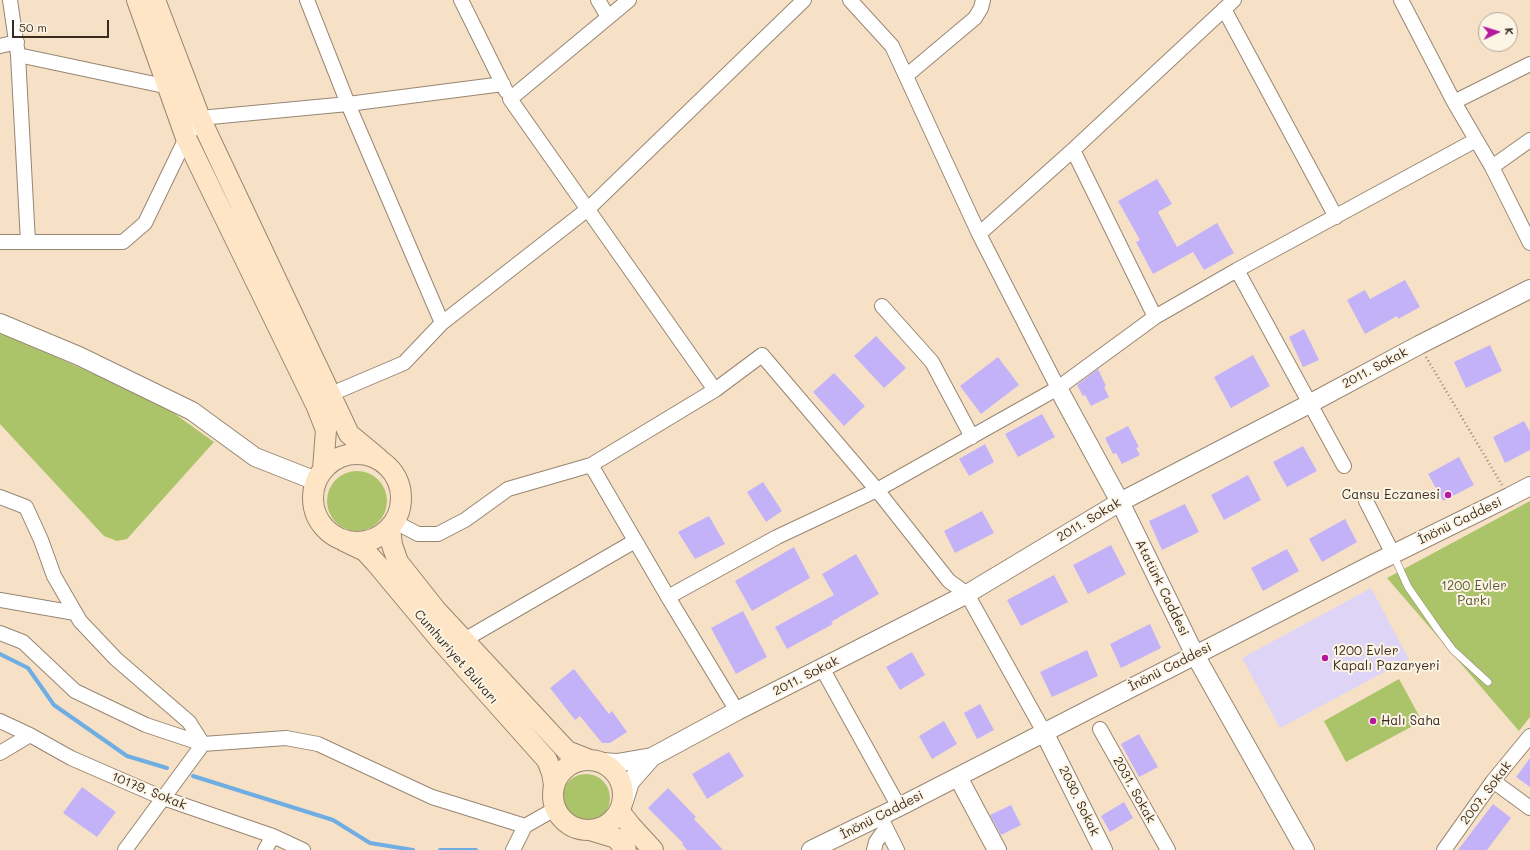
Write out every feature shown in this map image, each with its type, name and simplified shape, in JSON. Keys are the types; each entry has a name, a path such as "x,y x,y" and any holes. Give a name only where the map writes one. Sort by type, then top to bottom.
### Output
{"main road":[{"path":"137,0 186,138 317,406 326,430 326,446 320,475 313,496 315,511 321,524 332,534 344,541 359,543 373,540 386,533 393,525 401,508 402,494 398,480 390,468 349,434 200,118 155,0"},
{"path":"320,475 335,459 349,454 364,454 378,458"},
{"path":"393,525 392,544 398,562 436,610 567,751 596,761 612,769 619,778 623,789 622,806 630,826 653,850"},
{"name":"Cumhuriyet Bulvarı","path":"344,541 365,551 441,641 547,760 552,773 554,785"},
{"path":"596,761 579,761 568,766 560,774 554,785 553,797 555,809 570,826 616,838 626,850"},
{"path":"593,831 604,828 613,821 622,806"}],"street":[{"path":"10,0 17,48 28,242"},
{"path":"307,0 348,104 442,323"},
{"path":"461,0 510,99 715,390"},
{"path":"598,0 608,18"},
{"path":"510,99 629,0"},
{"path":"330,394 404,363 442,323 588,209 804,0"},
{"path":"850,0 892,46 979,234 1058,388"},
{"path":"906,76 975,18 981,8 983,0"},
{"path":"1401,0 1454,102 1492,167 1530,243"},
{"path":"979,234 1073,150 1229,5 1336,217"},
{"path":"0,46 17,48 169,87"},
{"path":"1454,102 1530,64"},
{"path":"0,242 122,242 145,222 186,138 200,118 348,104 503,84"},
{"path":"668,597 777,537 877,490 972,437 1058,388 1155,317 1237,270 1476,140"},
{"path":"1492,167 1530,140"},
{"path":"1073,150 1155,317"},
{"path":"1237,270 1344,466"},
{"name":"2011. Sokak","path":"652,757 737,711 967,594 1120,502 1419,345 1530,289"},
{"path":"882,306 932,362 972,437"},
{"path":"0,323 79,356 192,411 255,457 320,475"},
{"path":"393,525 418,534 438,534 465,520 508,489 591,466 715,390 762,355 877,490 949,581 967,594 1044,732"},
{"name":"Atatürk Caddesi","path":"1058,388 1120,502 1195,654 1304,850"},
{"path":"591,466 737,711"},
{"name":"İnönü Caddesi","path":"820,848 883,822 898,807 1195,654 1530,486"},
{"path":"0,497 26,507 41,540 54,576 80,621 116,659 190,722 203,744"},
{"path":"1366,501 1393,554"},
{"path":"464,640 635,541"},
{"path":"0,600 75,612"},
{"path":"0,633 23,642 75,691 146,725 203,744 286,738 318,744 432,797 525,826"},
{"path":"822,668 898,807"},
{"name":"10179. Sokak","path":"0,721 30,735 71,758 163,798 273,836 303,850"},
{"name":"2031. Sokak","path":"1100,730 1168,850"},
{"name":"2030. Sokak","path":"1044,732 1056,752 1103,850"},
{"path":"0,752 30,735"},
{"name":"2007. Sokak","path":"1444,850 1493,781 1530,736"},
{"path":"125,850 203,744"},
{"path":"596,761 617,763 652,757"},
{"path":"622,806 630,782 652,757"},
{"path":"958,776 997,850"},
{"path":"1493,781 1530,808"},
{"path":"513,850 525,826 555,809"},
{"path":"874,850 883,822"},
{"path":"883,822 897,850"},
{"path":"265,850 273,836"}],"lane":[{"path":"1393,554 1408,587 1438,630 1454,650 1488,682"}],"path":[{"path":"1419,345 1509,497"}],"shaded area":[{"name":"1200 Evler Kapalı Pazaryeri","path":"1371,588 1409,659 1280,728 1242,658"}],"green space":[{"path":"0,332 161,404 214,442 127,539 117,541 104,536 0,424"},
{"path":"357,471 369,473 382,484 385,489 387,501 385,513 374,526 369,529 357,531 345,529 332,518 329,513 327,501 329,489 340,476 345,473"},
{"name":"1200 Evler Parkı","path":"1530,501 1530,717 1519,731 1387,578"},
{"name":"Halı Saha","path":"1399,679 1422,721 1346,762 1324,721"},
{"path":"581,774 591,774 603,781 610,793 610,803 603,815 591,822 581,822 573,818 566,811 562,803 562,793 566,785 573,778"}],"building":[{"path":"1157,179 1172,204 1158,212 1177,247 1217,223 1234,253 1204,270 1193,252 1153,274 1136,242 1140,240 1118,201"},
{"path":"1405,280 1420,307 1398,319 1397,316 1365,334 1347,300 1365,290 1370,299"},
{"path":"1304,329 1319,360 1303,367 1289,337"},
{"path":"876,336 906,368 884,388 854,356"},
{"path":"1490,345 1502,371 1466,388 1454,362"},
{"path":"1253,355 1270,386 1231,408 1214,377"},
{"path":"998,357 1019,385 981,414 960,386"},
{"path":"1098,369 1106,386 1104,387 1109,397 1091,406 1077,385"},
{"path":"834,373 865,406 844,426 813,392"},
{"path":"1042,414 1055,437 1018,457 1005,434"},
{"path":"1524,421 1530,432 1530,450 1505,463 1493,437"},
{"path":"1128,426 1139,447 1136,448 1140,455 1122,464 1116,453 1113,454 1105,438"},
{"path":"985,444 994,462 969,476 959,459"},
{"path":"1303,446 1317,471 1287,487 1273,462"},
{"path":"1459,457 1474,485 1443,501 1428,474"},
{"path":"1248,475 1261,500 1224,520 1211,495"},
{"path":"763,482 782,511 766,522 747,492"},
{"path":"1185,504 1199,532 1162,550 1149,521"},
{"path":"982,511 994,533 955,553 944,531"},
{"path":"709,516 725,544 695,559 678,532"},
{"path":"1345,519 1357,542 1322,562 1309,539"},
{"path":"1111,545 1126,574 1088,594 1073,565"},
{"path":"794,547 810,578 752,611 735,581"},
{"path":"1287,549 1299,571 1263,591 1251,568"},
{"path":"856,554 879,594 831,622 833,624 787,649 775,627 834,595 822,574"},
{"path":"1054,575 1068,602 1021,626 1007,600"},
{"path":"743,611 767,657 736,674 711,628"},
{"path":"1150,624 1161,648 1121,668 1110,644"},
{"path":"1087,650 1098,676 1052,697 1040,672"},
{"path":"912,652 925,675 900,690 886,667"},
{"path":"574,669 609,714 612,711 627,732 610,743 602,743 580,716 575,720 550,688"},
{"path":"980,704 994,730 977,739 964,713"},
{"path":"944,721 957,744 932,759 919,736"},
{"path":"1139,734 1158,767 1139,777 1121,744"},
{"path":"729,752 744,776 707,799 692,774"},
{"path":"1530,758 1530,787 1516,777"},
{"path":"82,787 116,812 97,837 63,813"},
{"path":"668,788 696,817 694,819 723,850 687,850 682,844 683,843 648,808"},
{"path":"1124,802 1133,818 1110,832 1101,816"},
{"path":"1493,804 1511,818 1487,850 1458,850"},
{"path":"1011,805 1021,825 1001,835 990,815"}],"waterway":[{"path":"0,654 28,668 54,705 127,756 167,768"},
{"path":"193,776 333,820 370,843 413,850"},
{"path":"440,850 476,850"}],"place":[{"name":"Cansu Eczanesi","path":"1448,495"},
{"name":"1200 Evler Kapalı Pazaryeri","path":"1325,658"},
{"name":"Halı Saha","path":"1373,721"}]}
